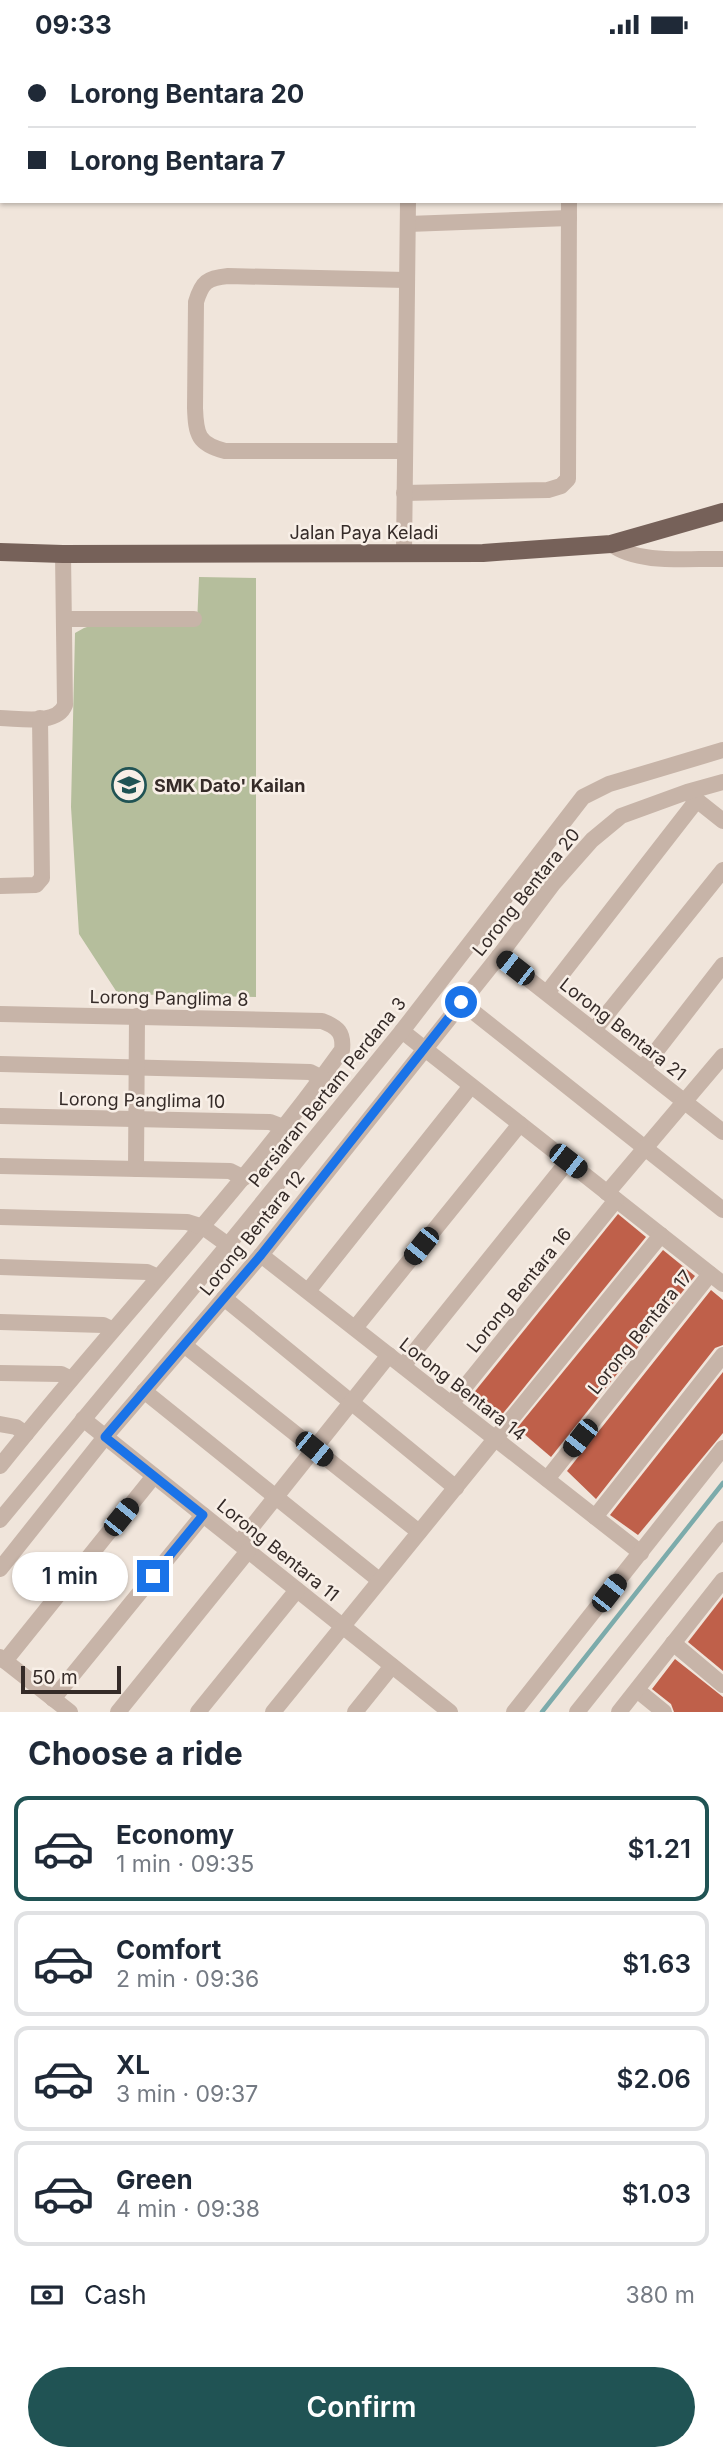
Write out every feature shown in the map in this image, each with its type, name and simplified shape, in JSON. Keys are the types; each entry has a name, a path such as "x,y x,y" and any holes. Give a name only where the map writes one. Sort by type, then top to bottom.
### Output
{"main road":[{"name":"Jalan Paya Keladi","path":"0,552 483,553 611,544 723,512"}],"street":[{"path":"404,553 408,203"},
{"path":"404,493 548,490 561,487 568,479 569,209 408,224"},
{"path":"405,451 225,451 208,447 200,438 195,425 195,408 196,302 201,286 207,280 228,276 406,280"},
{"path":"611,544 636,557 723,559"},
{"path":"0,718 53,717 62,711 65,705 63,554"},
{"path":"64,618 194,619"},
{"path":"0,886 36,885 42,879 40,718"},
{"name":"Persiaran Bertam Perdana 3","path":"0,1520 402,1031 583,797 609,784 723,750"},
{"name":"Lorong Bentara 20","path":"424,1049 553,884 592,840 621,815 692,796 723,782"},
{"path":"547,993 692,796 723,821"},
{"path":"594,1030 723,870"},
{"name":"Lorong Bentara 21","path":"499,956 723,1132"},
{"path":"642,1068 723,965"},
{"path":"461,1002 723,1210"},
{"name":"Lorong Panglima 8","path":"0,1014 323,1021 336,1026 343,1037 342,1050 322,1078"},
{"path":"136,1169 137,1016"},
{"path":"402,1031 717,1279"},
{"name":"Lorong Bentara 12","path":"0,1569 105,1437 261,1255 424,1049"},
{"name":"Lorong Bentara 16","path":"452,1404 612,1196 645,1148 723,1056"},
{"path":"0,1064 310,1072 322,1078 244,1178 0,1466"},
{"path":"307,1291 471,1086"},
{"name":"Lorong Panglima 10","path":"0,1116 270,1122 283,1127"},
{"path":"355,1328 520,1124"},
{"path":"403,1366 568,1161"},
{"path":"0,1166 230,1171 244,1178"},
{"path":"0,1217 187,1222 203,1227 228,1245"},
{"path":"273,1712 661,1235"},
{"name":"Lorong Bentara 14","path":"261,1255 640,1553"},
{"path":"0,1267 147,1272 159,1277"},
{"name":"Lorong Bentara 17","path":"547,1479 717,1279"},
{"path":"224,1298 456,1488"},
{"path":"0,1322 103,1325 113,1330"},
{"path":"184,1345 419,1532"},
{"path":"117,1712 244,1547 276,1497 389,1355"},
{"path":"595,1517 723,1355"},
{"path":"0,1373 61,1374 71,1379"},
{"path":"144,1391 379,1580"},
{"name":"Lorong Bentara 11","path":"83,1419 392,1666 432,1707 450,1712"},
{"path":"0,1424 16,1427 26,1434"},
{"path":"514,1712 723,1448"},
{"path":"70,1712 3,1659 154,1476"},
{"path":"53,1699 203,1515"},
{"path":"577,1712 723,1529"},
{"path":"619,1712 723,1580"},
{"path":"198,1712 297,1590"},
{"path":"674,1643 721,1680"},
{"path":"355,1712 392,1666"},
{"path":"637,1690 664,1712"}],"green space":[{"name":"SMK Dato' Kailan","path":"199,577 256,578 256,997 118,994 79,934 71,807 75,633 96,624 197,624"}],"building":[{"path":"618,1214 646,1237 500,1417 472,1395"},
{"path":"663,1250 695,1276 551,1457 517,1428"},
{"path":"711,1290 723,1300 723,1345 715,1348 596,1499 567,1471"},
{"path":"723,1372 723,1433 638,1535 610,1515"},
{"path":"723,1597 723,1671 688,1642"},
{"path":"675,1659 723,1697 723,1712 674,1712 671,1704 652,1689"}],"waterway":[{"path":"542,1712 723,1483"}],"place":[{"name":"SMK Dato' Kailan","path":"129,785"}],"route":[{"path":"153,1576 203,1515 105,1437 261,1255 461,1002"}]}
